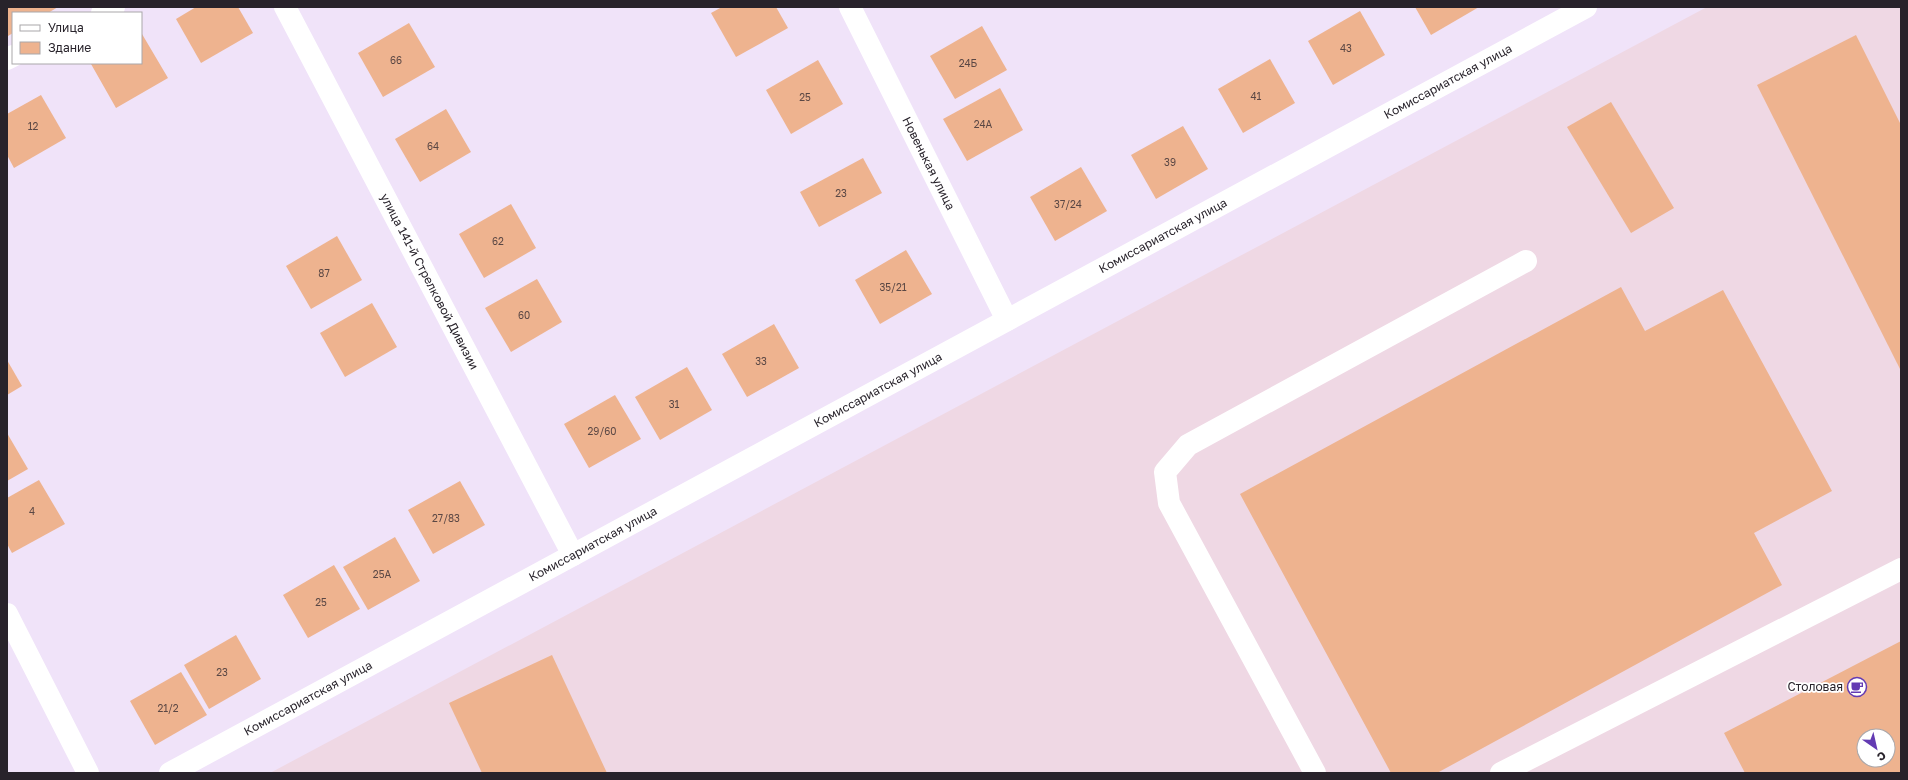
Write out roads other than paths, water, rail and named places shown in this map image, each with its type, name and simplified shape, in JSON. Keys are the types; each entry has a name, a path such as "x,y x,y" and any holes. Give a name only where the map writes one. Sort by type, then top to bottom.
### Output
{"street":[{"path":"104,12 114,7"},
{"name":"улица 141-й Стрелковой Дивизии","path":"285,7 573,556"},
{"name":"Новенькая улица","path":"850,7 1007,320"},
{"name":"Комиссариатская улица","path":"170,773 1586,7"},
{"path":"1315,773 1169,503 1165,472 1188,445 1526,261"},
{"path":"1501,773 1901,569"},
{"path":"7,614 88,773"}],"place":[{"name":"Столовая","path":"1857,687"}]}
